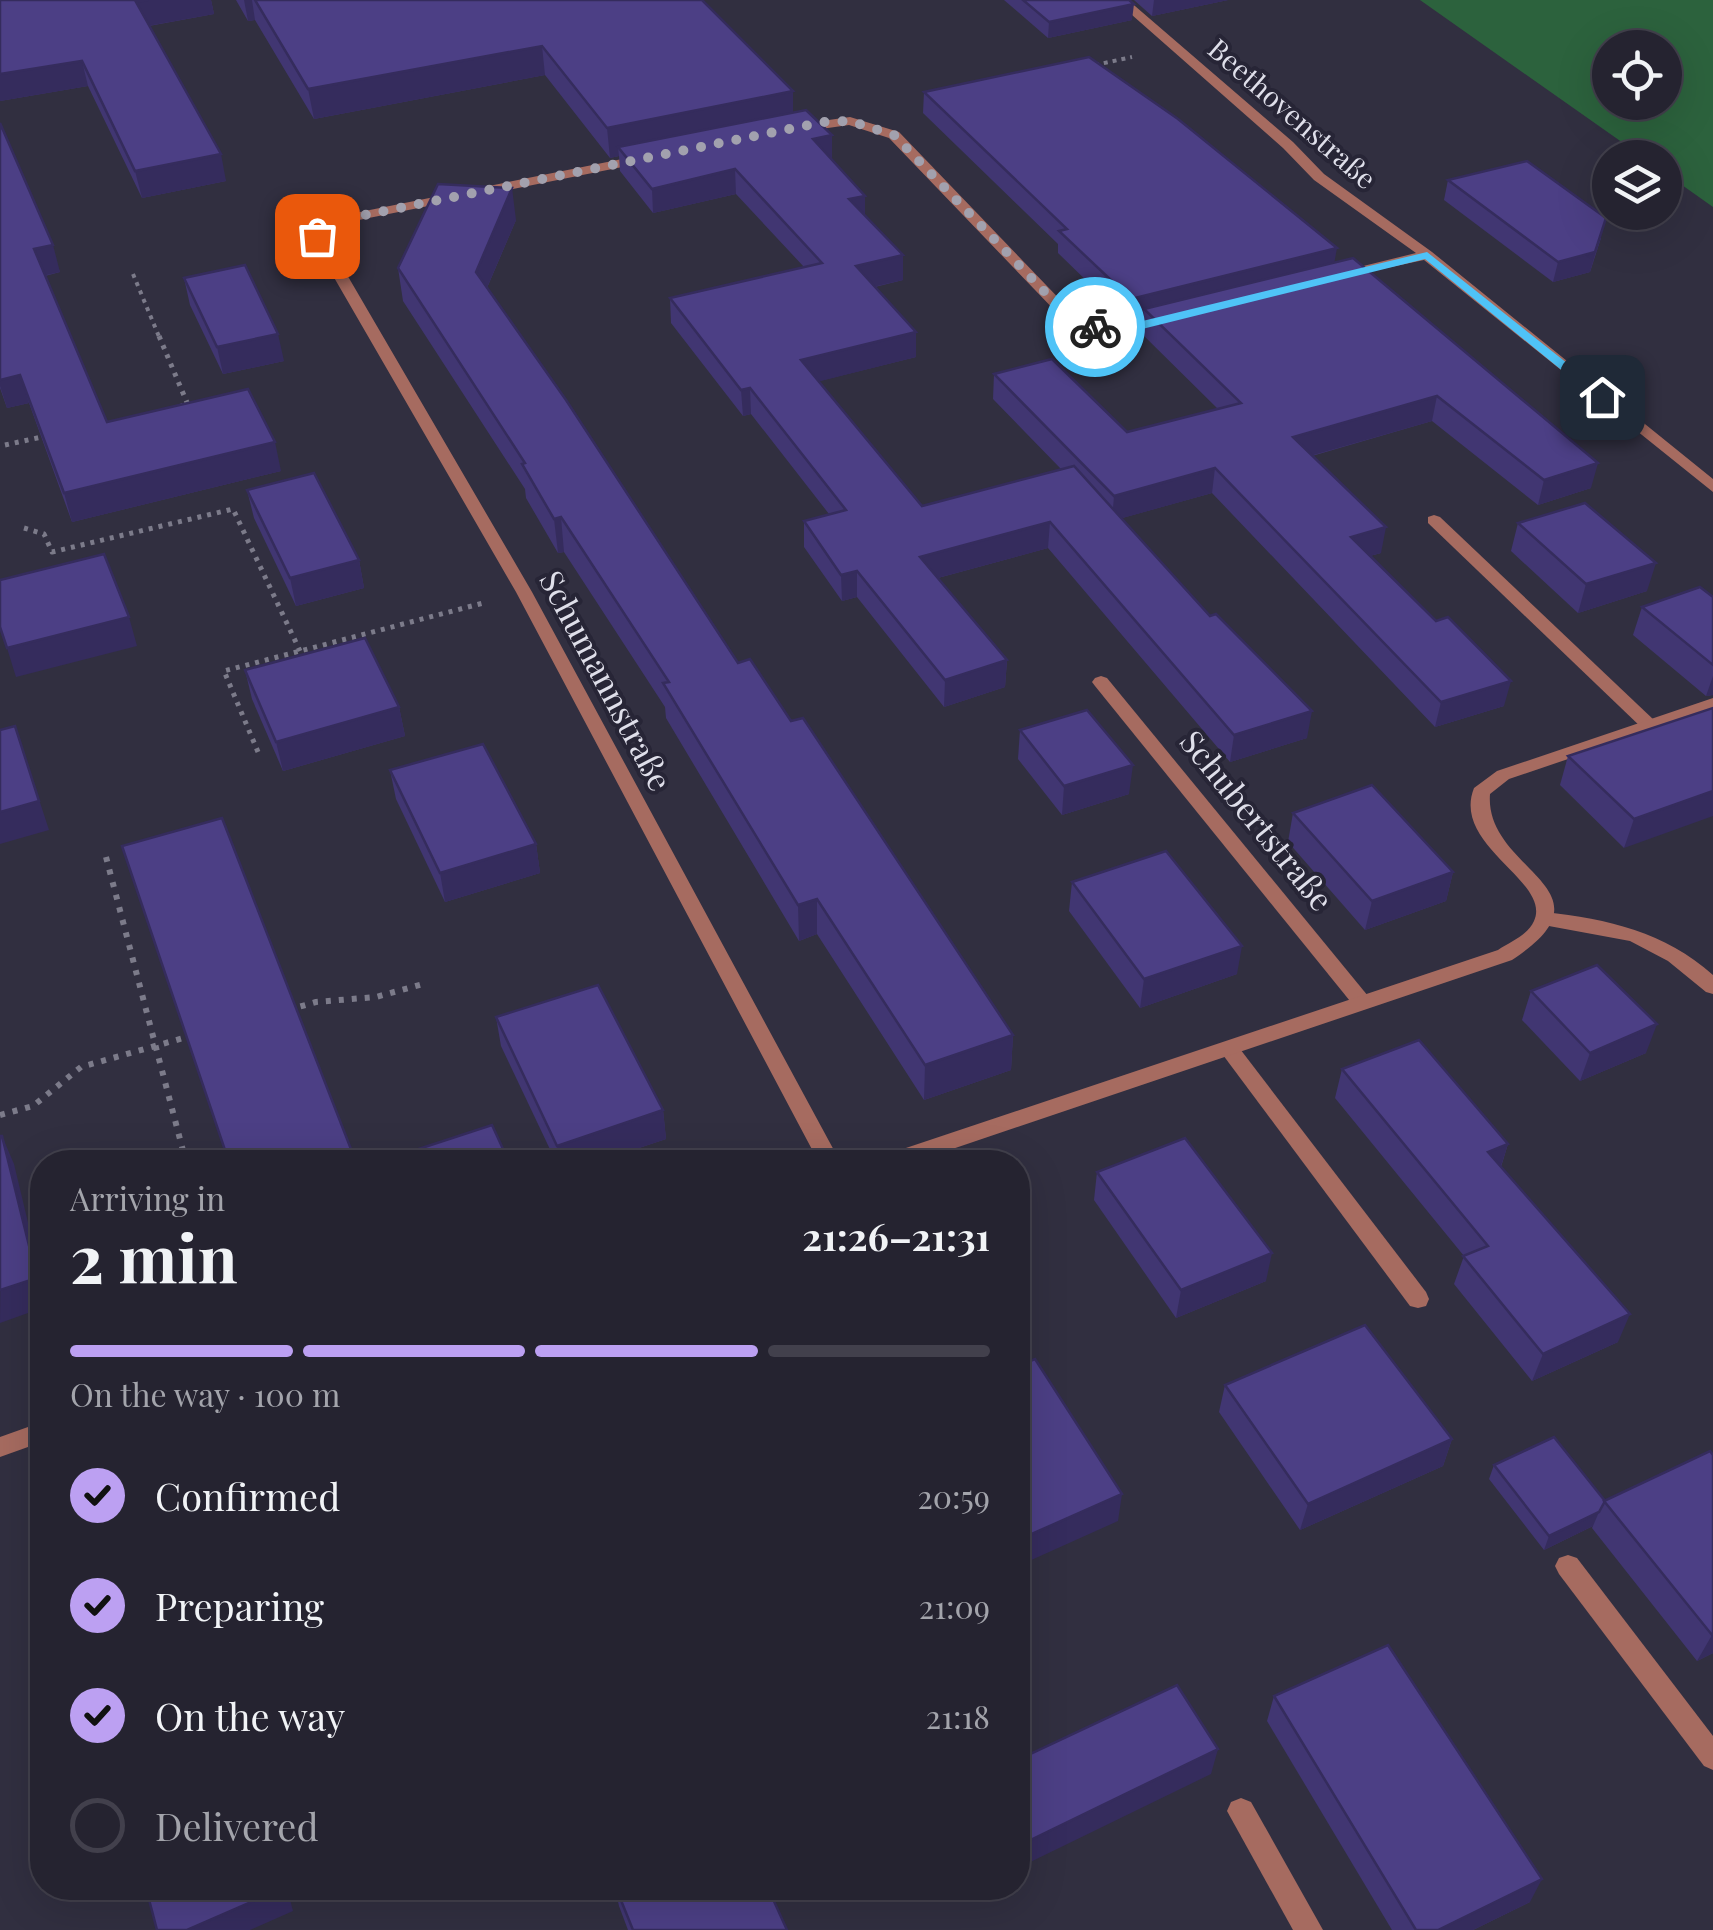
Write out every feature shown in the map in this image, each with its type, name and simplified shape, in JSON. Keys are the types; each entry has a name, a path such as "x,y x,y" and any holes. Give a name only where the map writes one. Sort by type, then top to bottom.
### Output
{"street":[{"name":"Beethovenstraße","path":"1121,0 1288,145 1303,164 1350,202 1382,219 1713,487"},
{"path":"785,130 850,121 894,135 1066,314 1091,326 1122,330 1179,316"},
{"name":"Schumannstraße","path":"668,154 345,219 317,236 524,592 820,1150"},
{"path":"1332,278 1427,255"},
{"path":"1434,520 1649,725"},
{"name":"Schubertstraße","path":"1101,682 1361,1001"},
{"path":"926,1150 1230,1050 1361,1001 1505,955 1531,942 1546,920 1544,893 1491,835 1480,816 1481,792 1502,774 1713,704"},
{"path":"1546,920 1586,923 1656,942 1689,963 1713,987"},
{"path":"1230,1050 1418,1299"},
{"path":"0,1447 30,1436"},
{"path":"1568,1566 1713,1757"},
{"path":"1241,1811 1309,1930"}],"path":[{"path":"1081,68 1180,48"},
{"path":"133,274 188,405 169,409"},
{"path":"5,445 60,433"},
{"path":"24,528 44,534 52,552 232,509 300,652"},
{"path":"258,752 224,671 524,592"},
{"path":"106,857 183,1150"},
{"path":"280,1012 316,1002 376,997 423,984"},
{"path":"0,1115 34,1106 81,1067 209,1031"}],"green space":[{"path":"1420,0 1713,0 1713,207 1682,185 1682,140 1619,140"}],"building":[{"path":"0,0 148,0 136,2 221,154 135,171 82,61 0,74"},
{"path":"255,0 702,0 793,91 607,128 542,46 308,89"},
{"path":"1023,0 1129,0 1134,4 1049,22"},
{"path":"1089,57 1178,119 1337,248 1131,299 1059,231 1067,229 924,92"},
{"path":"806,110 832,135 813,139 865,196 849,199 903,255 856,266 916,332 801,360 922,506 1074,466 1210,616 1216,614 1312,711 1234,735 1050,522 920,557 1007,660 945,680 857,571 841,575 804,521 846,510 750,388 741,390 670,298 822,263 735,169 652,189 618,147"},
{"path":"0,123 53,245 34,249 107,422 248,389 275,442 64,493 20,375 0,380"},
{"path":"1527,161 1592,208 1592,230 1602,230 1595,252 1558,262 1448,180"},
{"path":"438,184 512,188 476,272 566,400 738,663 750,659 791,721 803,718 1013,1035 925,1065 817,899 798,905 663,683 669,682 561,517 554,519 522,464 525,463 398,268"},
{"path":"1353,258 1598,463 1544,480 1437,396 1293,437 1386,527 1351,537 1436,621 1448,617 1511,681 1441,702 1215,468 1114,496 994,374 1052,359 1127,432 1241,403 1144,309"},
{"path":"245,265 278,334 217,347 184,278"},
{"path":"314,473 359,560 290,578 247,490"},
{"path":"1585,503 1656,563 1586,584 1518,523"},
{"path":"104,554 129,617 7,648 0,627 0,580"},
{"path":"1700,587 1713,597 1713,665 1642,607"},
{"path":"365,638 399,707 276,742 245,670"},
{"path":"1713,708 1713,791 1634,819 1568,756"},
{"path":"1087,710 1133,765 1064,786 1020,730"},
{"path":"15,726 39,801 0,812 0,730"},
{"path":"483,744 536,844 440,873 390,770"},
{"path":"1372,785 1453,872 1372,901 1293,813"},
{"path":"222,818 351,1150 225,1150 122,846"},
{"path":"1166,851 1242,946 1144,979 1072,882"},
{"path":"1597,965 1657,1024 1590,1053 1531,991"},
{"path":"598,985 663,1110 557,1146 496,1017"},
{"path":"1419,1040 1508,1144 1488,1152 1630,1314 1543,1354 1463,1256 1488,1246 1342,1069"},
{"path":"492,1125 503,1150 416,1150"},
{"path":"2,1136 30,1250 30,1280 0,1290"},
{"path":"1185,1138 1272,1253 1181,1290 1097,1172"},
{"path":"1365,1325 1452,1439 1308,1504 1225,1385"},
{"path":"1035,1359 1122,1494 1030,1535 1030,1361"},
{"path":"1554,1437 1605,1501 1599,1512 1549,1536 1494,1465"},
{"path":"1710,1451 1713,1455 1712,1635 1604,1501"},
{"path":"1388,1645 1542,1879 1438,1930 1416,1930 1274,1696"},
{"path":"1177,1685 1218,1749 1030,1840 1030,1754"},
{"path":"149,1900 256,1900 187,1930 157,1930"},
{"path":"621,1900 773,1900 787,1930 633,1930"}],"way so far":[{"path":"317,236 345,219 824,122 850,121 894,135 1066,314 1095,327"}],"route":[{"path":"1095,327 1122,330 1427,255 1602,397"}]}
